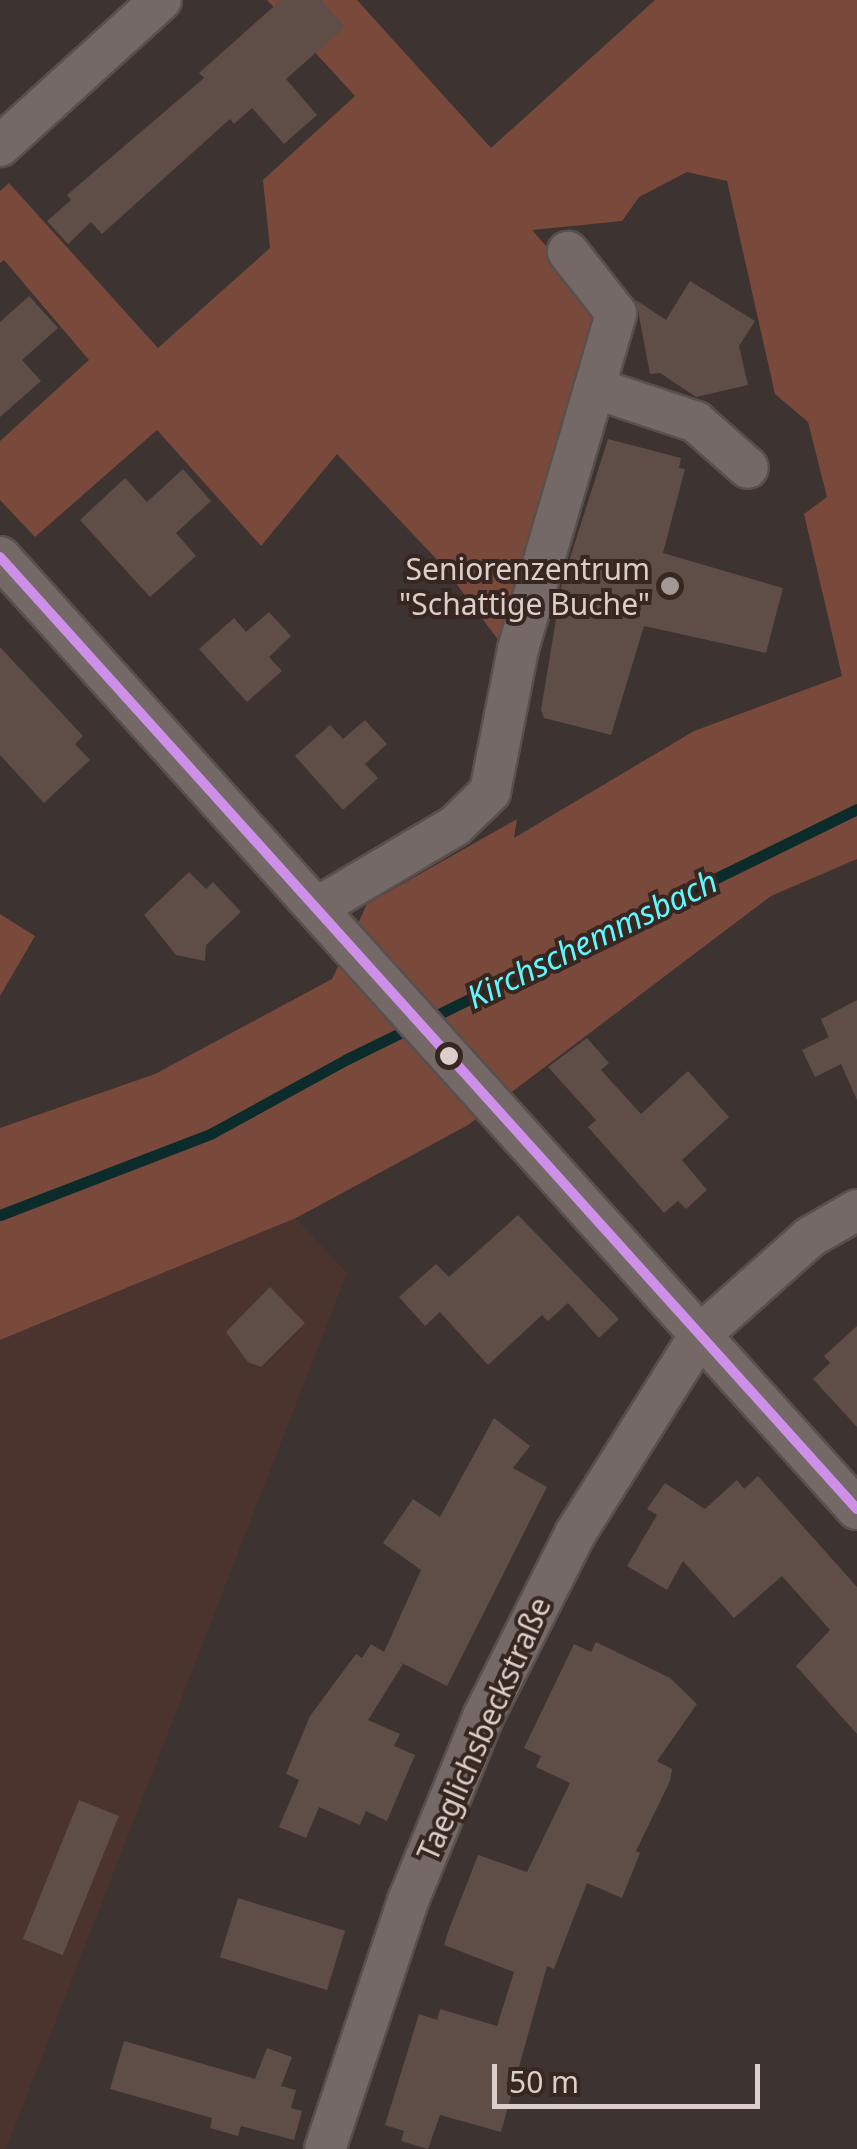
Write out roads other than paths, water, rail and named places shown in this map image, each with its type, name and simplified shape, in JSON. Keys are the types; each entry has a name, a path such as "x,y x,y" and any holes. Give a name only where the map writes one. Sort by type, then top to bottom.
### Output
{"street":[{"path":"0,146 161,0"},
{"path":"318,908 455,826 490,792 518,649 616,313 568,252"},
{"path":"594,388 696,422 748,468"},
{"path":"0,557 389,983 857,1510"},
{"name":"Taeglichsbeckstraße","path":"325,2149 408,1901 484,1714 575,1534 699,1336 810,1237 857,1210"}],"waterway":[{"name":"Kirchschemmsbach","path":"0,1215 212,1133 347,1059 857,809"}],"place":[{"name":"Seniorenzentrum \"Schattige Buche\"","path":"670,586"}]}
